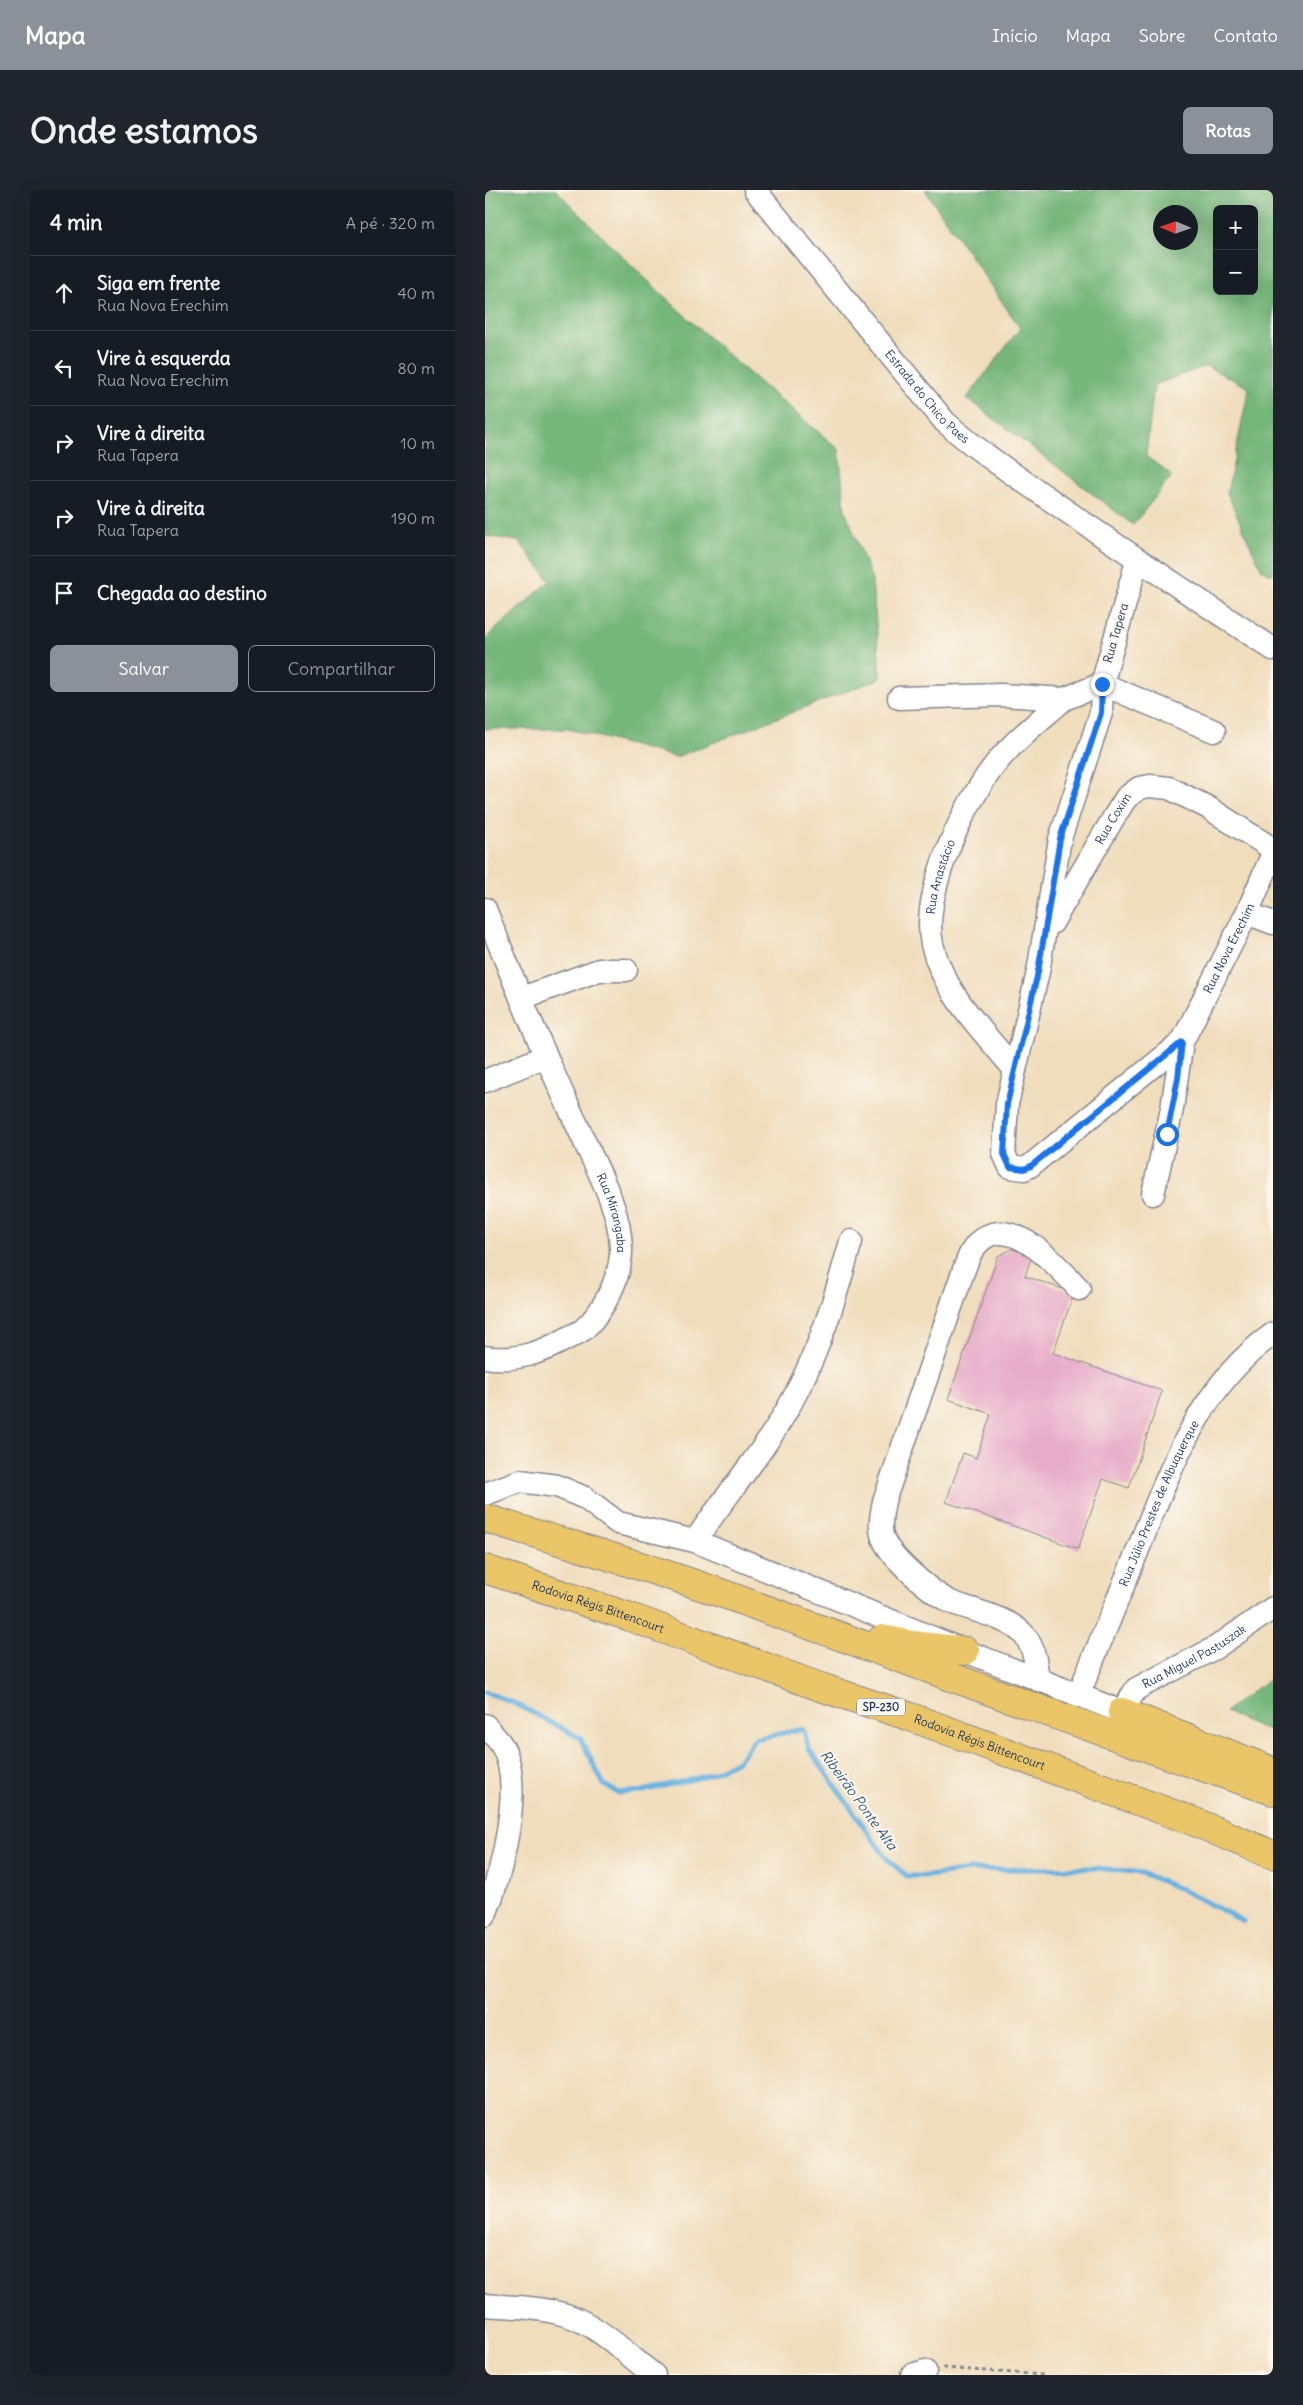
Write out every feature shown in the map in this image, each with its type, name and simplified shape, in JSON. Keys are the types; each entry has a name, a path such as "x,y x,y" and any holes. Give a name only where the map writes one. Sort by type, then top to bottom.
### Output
{"highway":[{"path":"485,1518 739,1599 1165,1755 1273,1791"},
{"name":"Rodovia Régis Bittencourt","path":"485,1569 630,1617 820,1687 908,1716 1195,1822 1273,1855"},
{"path":"739,1599 793,1612 875,1637 912,1645 965,1652"},
{"path":"1123,1712 1265,1768 1273,1782"}],"street":[{"name":"Estrada do Chico Paes","path":"755,190 945,422 972,446 1137,561"},
{"path":"1137,561 1185,589 1273,649"},
{"name":"Rua Tapera","path":"1042,1156 1024,1169 1010,1167 1006,1162 1004,1154 1004,1128 1007,1104 1046,932 1060,839 1101,713 1102,684 1137,561"},
{"path":"899,698 1001,695 1064,699 1102,684 1214,731"},
{"name":"Rua Anastácio","path":"1015,1070 957,1000 932,945 929,915 935,890 955,834 984,782 1004,754 1064,699"},
{"name":"Rua Coxim","path":"1046,932 1126,798 1139,788 1150,786 1169,788 1207,807 1273,849"},
{"name":"Rua Nova Erechim","path":"1153,1194 1172,1109 1182,1042 1247,913 1273,853"},
{"name":"Rua Mirangaba","path":"485,910 546,1056 604,1182 618,1222 621,1250 617,1274 598,1314 583,1329 555,1345 528,1356 498,1359 485,1357"},
{"path":"1247,913 1273,922"},
{"path":"522,998 599,970 626,970"},
{"name":"Rua Nova Erechim","path":"1042,1156 1182,1042"},
{"path":"485,1081 546,1056"},
{"path":"1038,1680 1033,1649 1025,1635 1011,1626 952,1602 932,1591 892,1552 882,1537 880,1521 884,1501 963,1272 971,1252 978,1243 990,1235 1019,1236 1047,1257 1079,1289"},
{"path":"695,1541 773,1433 793,1400 826,1327 851,1241"},
{"name":"Rua Júlio Prestes de Albuquerque","path":"1078,1696 1172,1466 1199,1415 1224,1377 1254,1347 1273,1334"},
{"path":"485,1494 520,1481 557,1486 585,1498 618,1523 695,1541 965,1652 1123,1712"},
{"name":"Rua Miguel Pastuszak","path":"1123,1712 1136,1690 1215,1648 1273,1608"},
{"path":"485,1725 502,1746 509,1766 510,1801 509,1835 485,1915"},
{"path":"485,2305 548,2311 570,2316 611,2341 654,2375"}],"path":[{"path":"918,2373 948,2368 1043,2375"}],"green space":[{"path":"485,190 556,190 694,324 839,449 845,510 872,580 881,678 676,757 568,729 485,729 485,644 489,635 550,581 518,541 485,536"},
{"path":"925,190 1273,190 1273,575 1261,569 1227,493 1249,388 1206,366 1154,385 1146,456 1172,476 1133,525 967,398 1020,328"},
{"path":"1273,1676 1273,1733 1225,1712"}],"building":[{"path":"1012,1249 1032,1256 1025,1276 1074,1293 1053,1353 1162,1391 1129,1488 1103,1479 1078,1549 946,1502 963,1453 976,1458 991,1414 948,1399 998,1256"}],"waterway":[{"name":"Ribeirão Ponte Alta","path":"485,1692 512,1702 580,1738 604,1785 618,1793 643,1791 709,1775 738,1761 755,1739 803,1729 809,1749 887,1859 907,1876 928,1876 970,1870 1097,1868 1142,1873 1182,1890 1243,1921"}],"route":[{"path":"1102,684 1101,713 1091,750 1068,811 1060,839 1038,972 1007,1104 1004,1128 1004,1154 1006,1162 1010,1167 1024,1169 1031,1166 1182,1042 1178,1078 1167,1134"}]}
